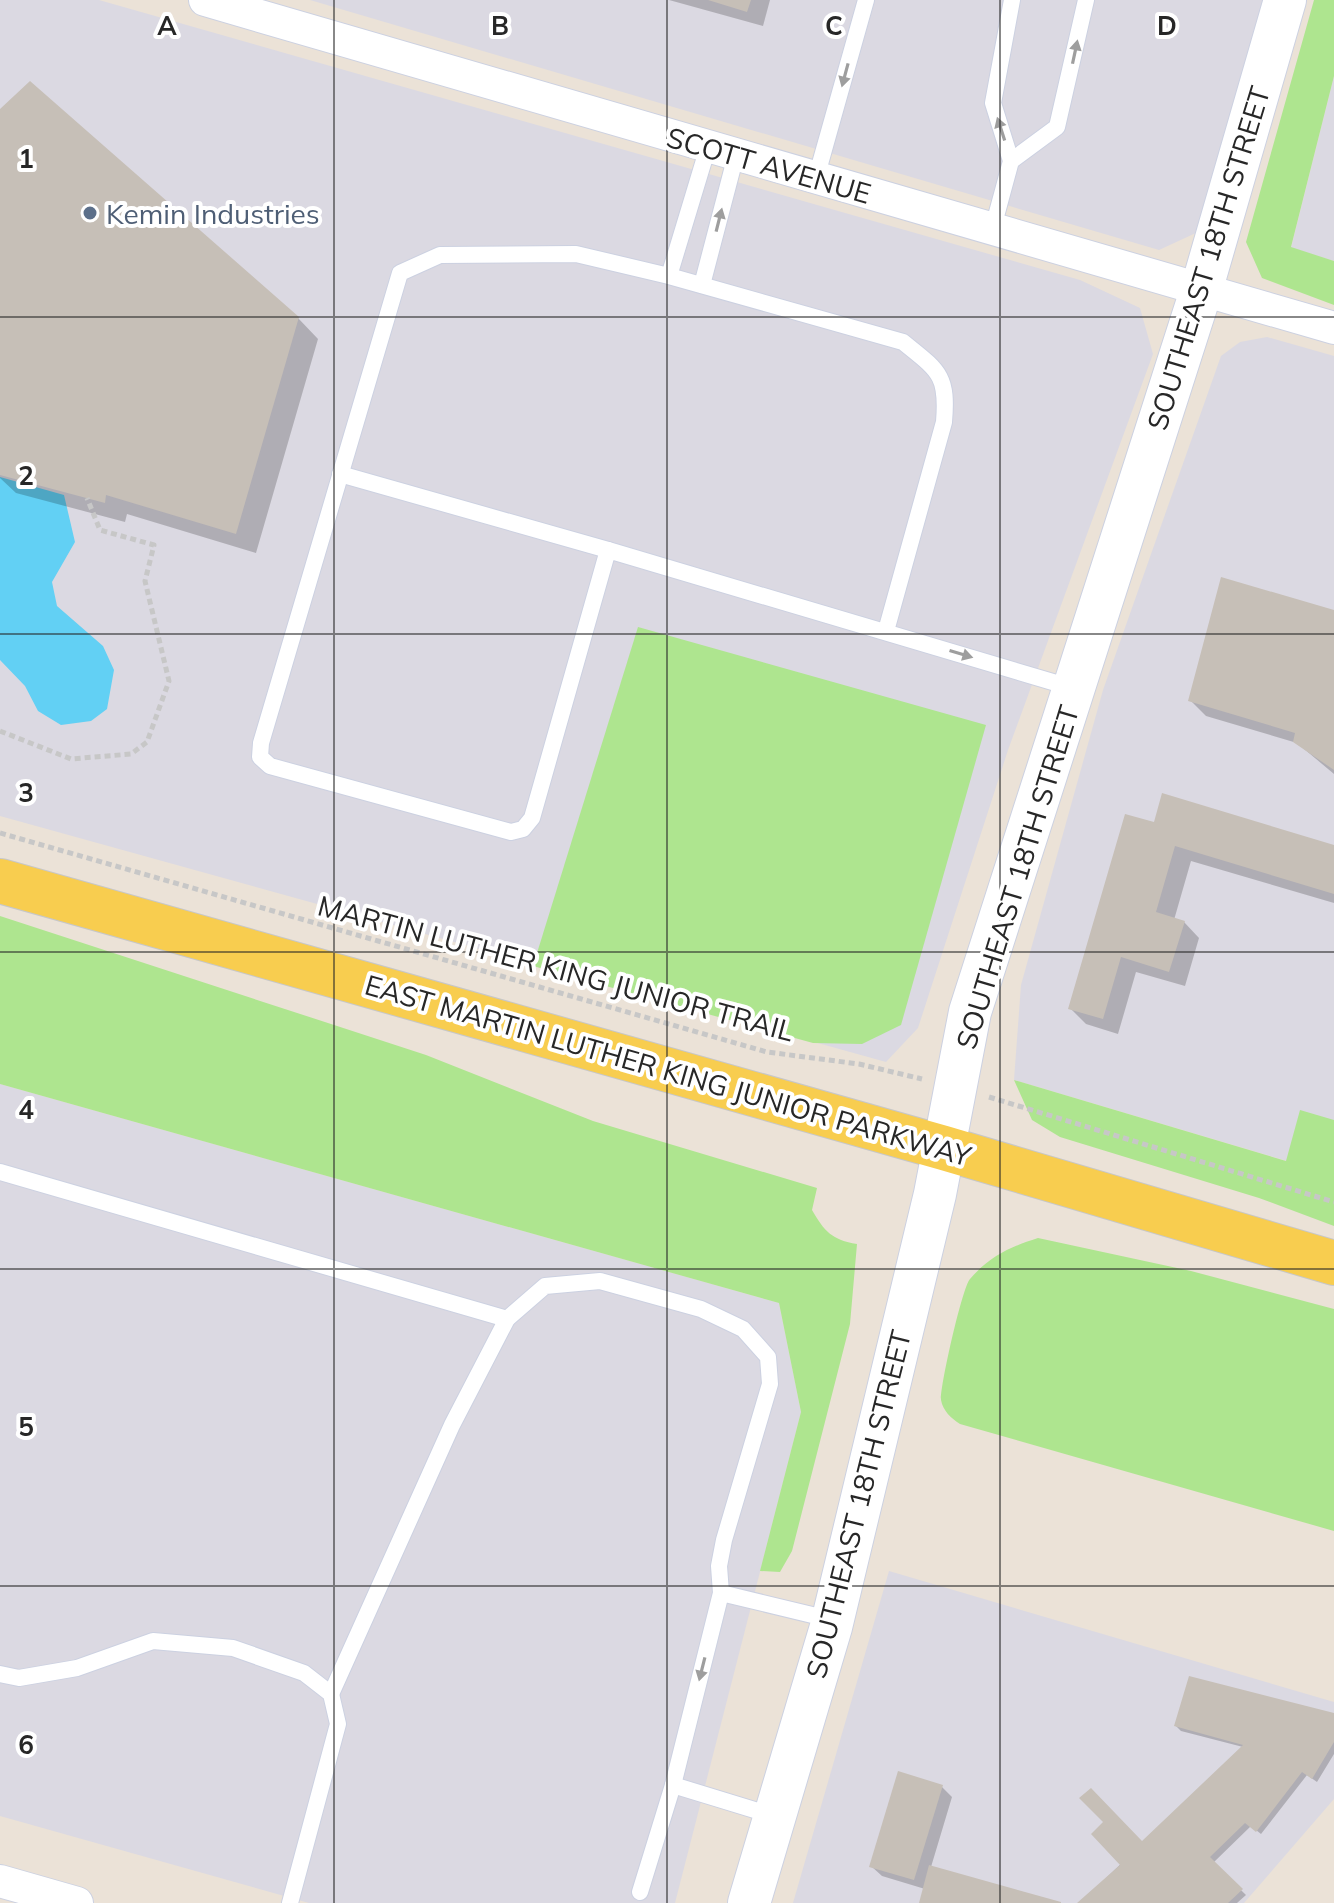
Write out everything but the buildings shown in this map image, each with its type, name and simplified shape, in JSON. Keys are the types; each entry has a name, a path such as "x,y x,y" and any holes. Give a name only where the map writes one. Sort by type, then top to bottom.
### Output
{"main road":[{"name":"EAST MARTIN LUTHER KING JUNIOR PARKWAY","path":"0,881 944,1148 1334,1263"}],"street":[{"name":"SCOTT AVENUE","path":"205,0 1334,328"},
{"name":"SOUTHEAST 18TH STREET","path":"749,1903 833,1620 944,1148 970,1012 1201,291 1285,0"},
{"path":"0,1881 77,1903"}],"lane":[{"path":"816,178 866,0"},
{"path":"992,231 1011,161 993,103 1012,0"},
{"path":"1011,161 1057,127 1086,0"},
{"path":"669,276 722,151"},
{"path":"702,285 722,151"},
{"path":"608,550 532,818 523,829 511,832 270,766 260,757 261,743 400,273 440,255 576,254 669,276 903,342 933,366 946,390 944,422 886,631"},
{"path":"340,474 1074,688"},
{"path":"0,1172 507,1319"},
{"path":"290,1903 338,1724 331,1694 452,1425 507,1319 545,1286 600,1281 701,1309 743,1329 768,1357 770,1384 724,1540 719,1566 721,1593 673,1785 640,1892"},
{"path":"721,1593 833,1620"},
{"path":"0,1674 19,1678 77,1668 153,1641 233,1648 304,1673 331,1694"},
{"path":"673,1785 775,1816"}],"path":[{"path":"0,731 71,759 131,754 147,742 169,681 145,581 154,545 100,530 87,498"},
{"name":"MARTIN LUTHER KING JUNIOR TRAIL","path":"0,833 767,1052 859,1064 956,1087 1334,1202"}],"shaded area":[{"name":"Kemin Industries","path":"0,0 99,0 1080,280 1140,308 1153,354 1008,750 918,1028 886,1062 0,816"},
{"path":"310,0 1263,0 1198,232 1159,250"},
{"path":"1334,76 1334,261 1291,248"},
{"path":"1267,337 1334,356 1334,1175 1014,1080 1021,985 1103,690 1221,356 1240,342"},
{"path":"0,1084 779,1303 801,1412 675,1903 309,1903 0,1816"},
{"path":"889,1571 1334,1702 1334,1799 1244,1903 793,1903"}],"green space":[{"path":"1314,0 1334,0 1334,76 1291,247 1334,261 1334,305 1262,278 1246,242"},
{"path":"638,627 986,725 901,1025 862,1044 813,1043 533,966"},
{"path":"0,916 426,1055 593,1121 817,1188 812,1210 821,1224 835,1237 857,1244 850,1324 792,1551 780,1572 760,1571 801,1412 779,1303 0,1084"},
{"path":"1014,1080 1286,1161 1300,1110 1334,1120 1334,1226 1259,1198 1060,1137 1032,1120"},
{"path":"1038,1238 1191,1271 1334,1309 1334,1531 960,1424 951,1417 942,1404 942,1391 966,1286 993,1258"}],"water":[{"path":"0,477 64,495 75,542 52,582 57,606 103,646 114,670 107,709 91,721 61,725 38,711 25,686 0,660"}],"place":[{"name":"Kemin Industries","path":"90,213"}]}
